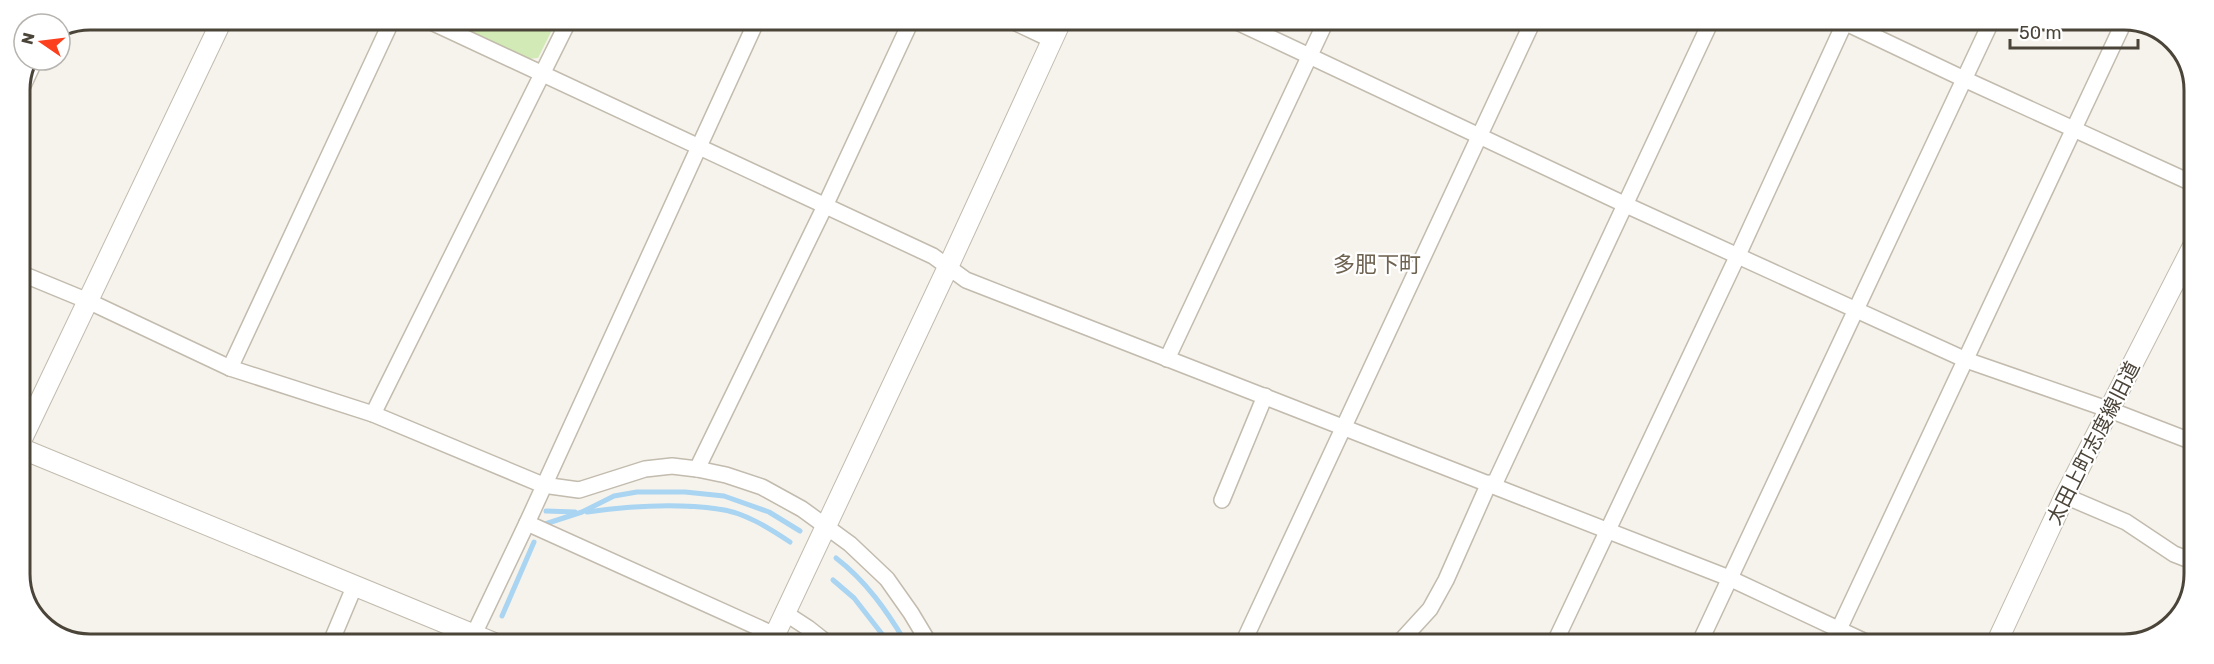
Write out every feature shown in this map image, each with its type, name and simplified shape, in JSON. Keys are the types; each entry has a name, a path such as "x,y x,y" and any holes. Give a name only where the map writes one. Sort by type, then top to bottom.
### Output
{"street":[{"path":"30,425 217,30"},
{"path":"230,368 387,30"},
{"path":"448,30 933,256 966,280 1729,578 1849,634"},
{"path":"374,414 563,30"},
{"path":"30,450 474,634 753,30"},
{"path":"697,469 825,206 907,30"},
{"path":"1031,30 1052,40"},
{"path":"775,634 1057,30"},
{"path":"1254,30 1626,205 1966,360 2184,439"},
{"path":"1167,359 1322,30"},
{"path":"1247,634 1529,30"},
{"path":"1407,634 1430,609 1446,580 1626,205 1707,30"},
{"path":"1559,634 1738,255 1840,30"},
{"path":"1861,30 1964,80 2184,179"},
{"path":"1704,634 1987,30"},
{"path":"1837,634 2120,30"},
{"name":"太田上町志度線旧道","path":"2001,634 2065,496 2184,264"},
{"path":"30,277 88,301 230,368 374,414 543,485 579,490 645,469 672,466 697,469 762,487 802,509 850,544 887,579 924,634"},
{"path":"1222,500 1265,396"},
{"path":"2065,496 2126,522 2174,554 2184,558"},
{"path":"527,523 762,634"},
{"path":"334,634 355,585"},
{"path":"785,613 816,634"}],"green space":[{"path":"468,30 552,30 538,58 527,59"}],"waterway":[{"path":"545,524 582,512 614,496 637,492 685,492 724,496 769,512 800,531"},
{"path":"587,512 652,506 718,509 747,517 790,542"},
{"path":"546,511 575,512"},
{"path":"502,616 534,542"},
{"path":"836,558 857,576 875,597 900,634"},
{"path":"833,580 854,598 882,634"}],"district":[{"name":"多肥下町","path":"1377,264"}]}
